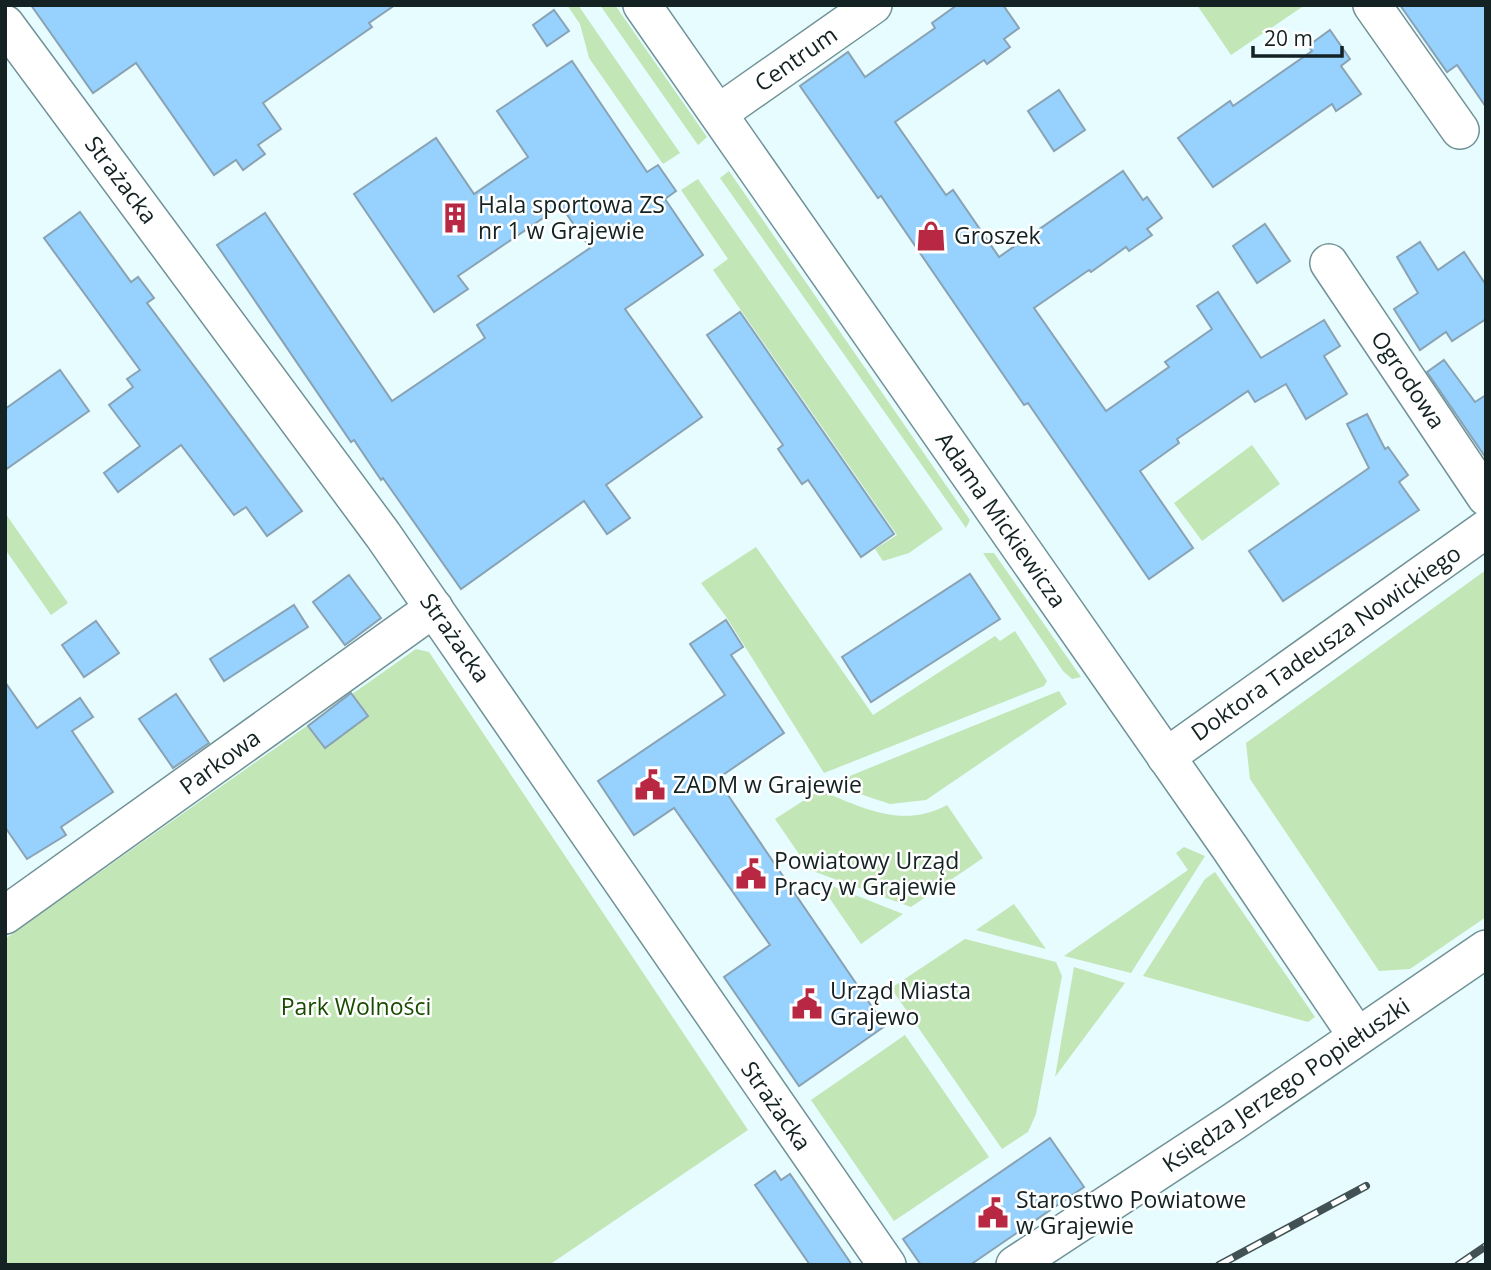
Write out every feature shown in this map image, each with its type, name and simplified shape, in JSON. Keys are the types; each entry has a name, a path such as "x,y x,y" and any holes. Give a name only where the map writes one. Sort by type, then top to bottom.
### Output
{"street":[{"name":"Adama Mickiewicza","path":"642,5 1166,757 1357,1037"},
{"name":"Centrum","path":"719,113 873,5"},
{"path":"1372,5 1460,130"},
{"name":"Strażacka","path":"5,24 335,469 434,608 887,1265"},
{"name":"Ogrodowa","path":"1329,262 1486,497"},
{"name":"Doktora Tadeusza Nowickiego","path":"1166,757 1486,529"},
{"name":"Parkowa","path":"5,915 434,608"},
{"name":"Księdza Jerzego Popiełuszki","path":"1015,1265 1486,949"}],"green space":[{"path":"567,5 578,5 680,153 663,164 589,58 580,24"},
{"path":"600,5 615,5 707,137 698,145"},
{"path":"1197,5 1301,5 1302,7 1231,55"},
{"path":"729,171 970,520 966,528 720,178"},
{"path":"698,179 943,529 909,553 883,561 875,549 897,535 713,270 728,259 681,190"},
{"path":"1252,445 1280,484 1202,541 1174,503"},
{"path":"5,513 68,603 51,615 5,549"},
{"path":"756,547 873,715 995,636 1000,641 1015,631 1047,681 1044,686 824,773 727,618 701,583"},
{"path":"983,553 994,553 1081,677 1072,679 1063,671"},
{"path":"1486,570 1486,917 1410,969 1379,971 1250,779 1246,743"},
{"name":"Park Wolności","path":"416,649 429,652 748,1130 549,1265 5,1265 5,939"},
{"path":"1059,691 1067,704 926,800 890,804 830,784"},
{"path":"820,790 867,809 899,816 931,812 947,805 983,858 911,907 810,870 775,819"},
{"path":"1184,847 1205,856 1131,973 1064,956 1188,870 1176,853"},
{"path":"1215,872 1315,1017 1308,1022 1143,976 1205,879"},
{"path":"817,880 903,914 861,944"},
{"path":"1014,904 1046,949 976,930"},
{"path":"965,939 1056,962 1062,976 1036,1114 1028,1132 1002,1149 891,988"},
{"path":"1074,967 1125,983 1055,1077"},
{"path":"905,1035 989,1157 894,1221 811,1100"}],"building":[{"path":"31,5 395,5 369,23 372,27 263,103 281,129 258,145 265,154 243,170 236,160 214,175 136,63 93,93"},
{"path":"957,5 1003,5 1019,28 1004,39 1010,47 987,64 984,60 895,122 946,195 953,190 999,257 1123,171 1143,200 1147,197 1162,218 1147,229 1152,235 1129,251 1126,247 1034,308 1106,411 1169,367 1165,362 1212,329 1197,306 1218,292 1261,358 1324,320 1340,346 1324,356 1347,394 1306,419 1286,384 1255,402 1248,391 1177,439 1179,443 1140,471 1193,548 1149,579 1028,403 1024,405 881,196 878,198 800,86 848,52 865,77 935,28 932,23"},
{"path":"1400,5 1486,5 1486,107 1457,65 1447,72"},
{"path":"554,10 569,31 547,46 533,25"},
{"path":"1330,30 1350,59 1341,66 1361,94 1336,111 1332,104 1213,187 1178,138 1230,101 1233,106 1312,51 1308,46"},
{"path":"572,61 647,172 658,165 676,191 665,199 703,255 625,309 702,417 606,485 630,518 607,534 584,501 461,589 383,478 381,480 354,440 351,442 217,245 265,213 392,401 485,338 477,325 590,248 561,206 458,276 468,289 434,312 354,194 436,138 474,194 528,157 497,111"},
{"path":"1059,90 1085,130 1054,151 1028,111"},
{"path":"80,212 131,282 138,277 154,298 147,303 302,511 267,536 246,507 234,515 181,445 118,492 104,473 140,446 109,405 133,387 127,379 140,370 44,238"},
{"path":"1265,224 1290,261 1257,283 1233,246"},
{"path":"1420,242 1438,270 1464,252 1486,285 1486,319 1452,341 1446,332 1420,350 1394,309 1418,293 1397,257"},
{"path":"740,312 894,534 861,557 808,480 802,484 778,449 783,445 707,335"},
{"path":"1444,360 1475,402 1486,395 1486,458 1427,372"},
{"path":"60,370 89,411 5,470 5,409"},
{"path":"1367,414 1385,449 1388,447 1408,475 1399,482 1419,510 1283,601 1249,551 1369,468 1347,424"},
{"path":"970,574 1000,619 871,702 842,657"},
{"path":"349,575 381,618 345,645 313,602"},
{"path":"294,605 308,627 224,681 210,659"},
{"path":"726,620 743,647 731,655 784,733 717,779 885,1026 799,1086 724,977 770,945 674,808 634,835 598,781 725,695 690,644"},
{"path":"96,621 119,653 84,677 62,645"},
{"path":"5,682 37,728 80,698 93,717 72,731 113,792 61,827 66,835 27,859 5,827"},
{"path":"351,693 368,716 325,748 308,726"},
{"path":"176,694 209,743 173,768 139,719"},
{"name":"Starostwo Powiatowe w Grajewie","path":"1050,1138 1084,1187 970,1265 921,1265 903,1239"},
{"path":"775,1171 781,1180 790,1174 852,1265 810,1265 755,1185"}],"railway":[{"path":"1219,1265 1366,1186"},
{"path":"1458,1265 1486,1246"}],"place":[{"name":"Hala sportowa ZS nr 1 w Grajewie","path":"455,218"},
{"name":"Groszek","path":"931,236"},
{"name":"ZADM w Grajewie","path":"650,785"},
{"name":"Powiatowy Urząd Pracy w Grajewie","path":"751,874"},
{"name":"Urząd Miasta Grajewo","path":"807,1004"},
{"name":"Starostwo Powiatowe w Grajewie","path":"993,1213"}]}
